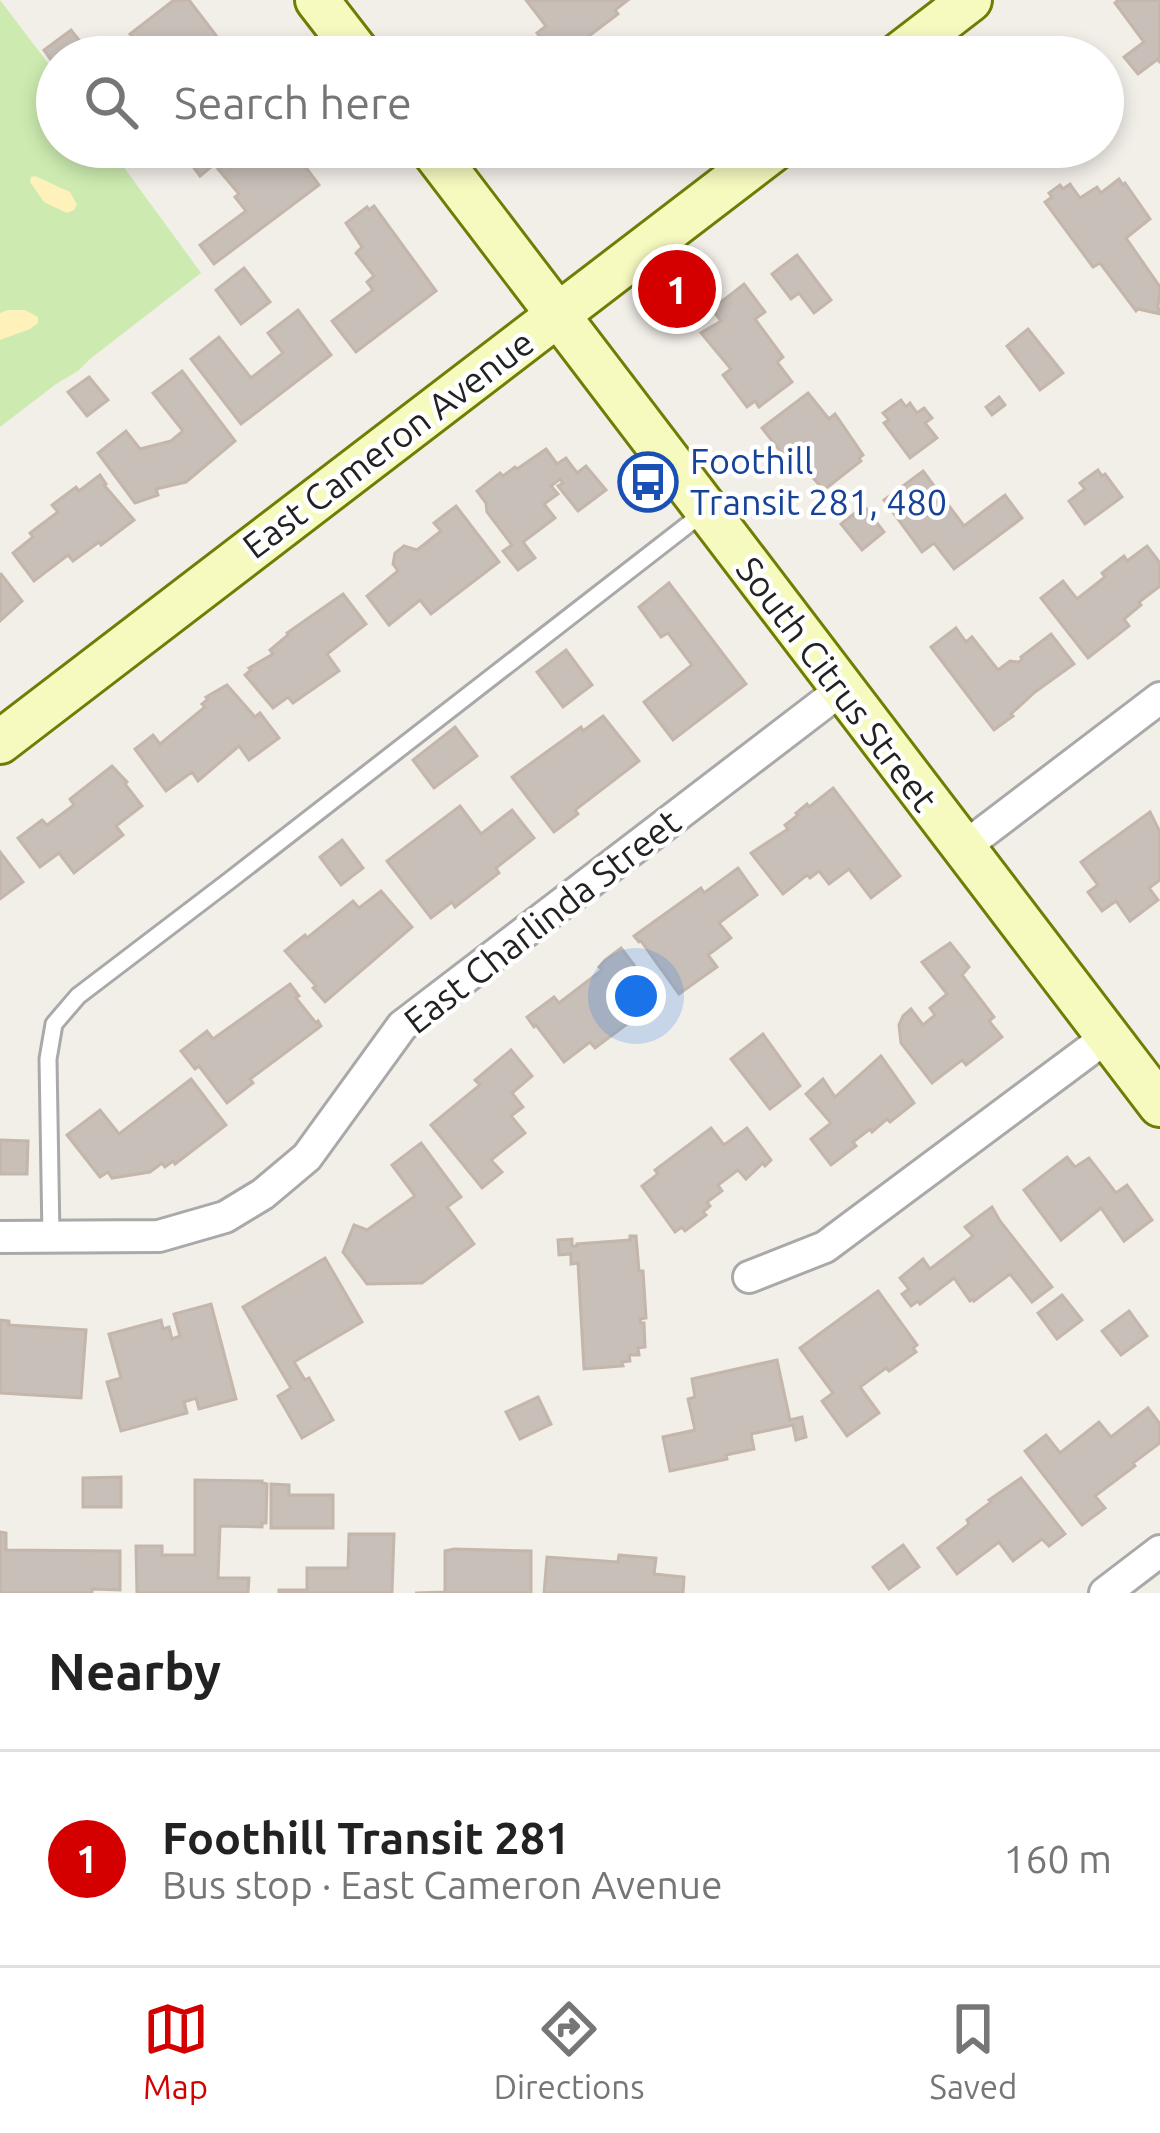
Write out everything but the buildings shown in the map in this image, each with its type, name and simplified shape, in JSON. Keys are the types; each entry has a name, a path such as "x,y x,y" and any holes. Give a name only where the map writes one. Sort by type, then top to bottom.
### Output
{"main road":[{"path":"317,0 345,36"},
{"path":"923,36 970,0"},
{"name":"South Citrus Street","path":"446,168 1160,1105"},
{"name":"East Cameron Avenue","path":"0,742 749,168"}],"street":[{"name":"East Charlinda Street","path":"0,1238 159,1237 225,1217 263,1194 307,1157 402,1026 841,690"},
{"path":"963,848 1160,698"},
{"path":"749,1277 825,1247 1108,1036"},
{"path":"1106,1593 1160,1551"}],"lane":[{"path":"51,1237 48,1059 54,1024 78,995 705,512"}],"green space":[{"path":"0,0 36,47 36,168 124,168 201,273 0,427"}],"sand":[{"path":"35,176 70,192 77,205 74,210 67,213 44,202 30,182"},
{"path":"25,310 38,317 38,323 0,340 0,313"}],"place":[{"name":"Foothill Transit 281","path":"677,289"},
{"name":"Foothill Transit 281, 480","path":"648,482"}]}
